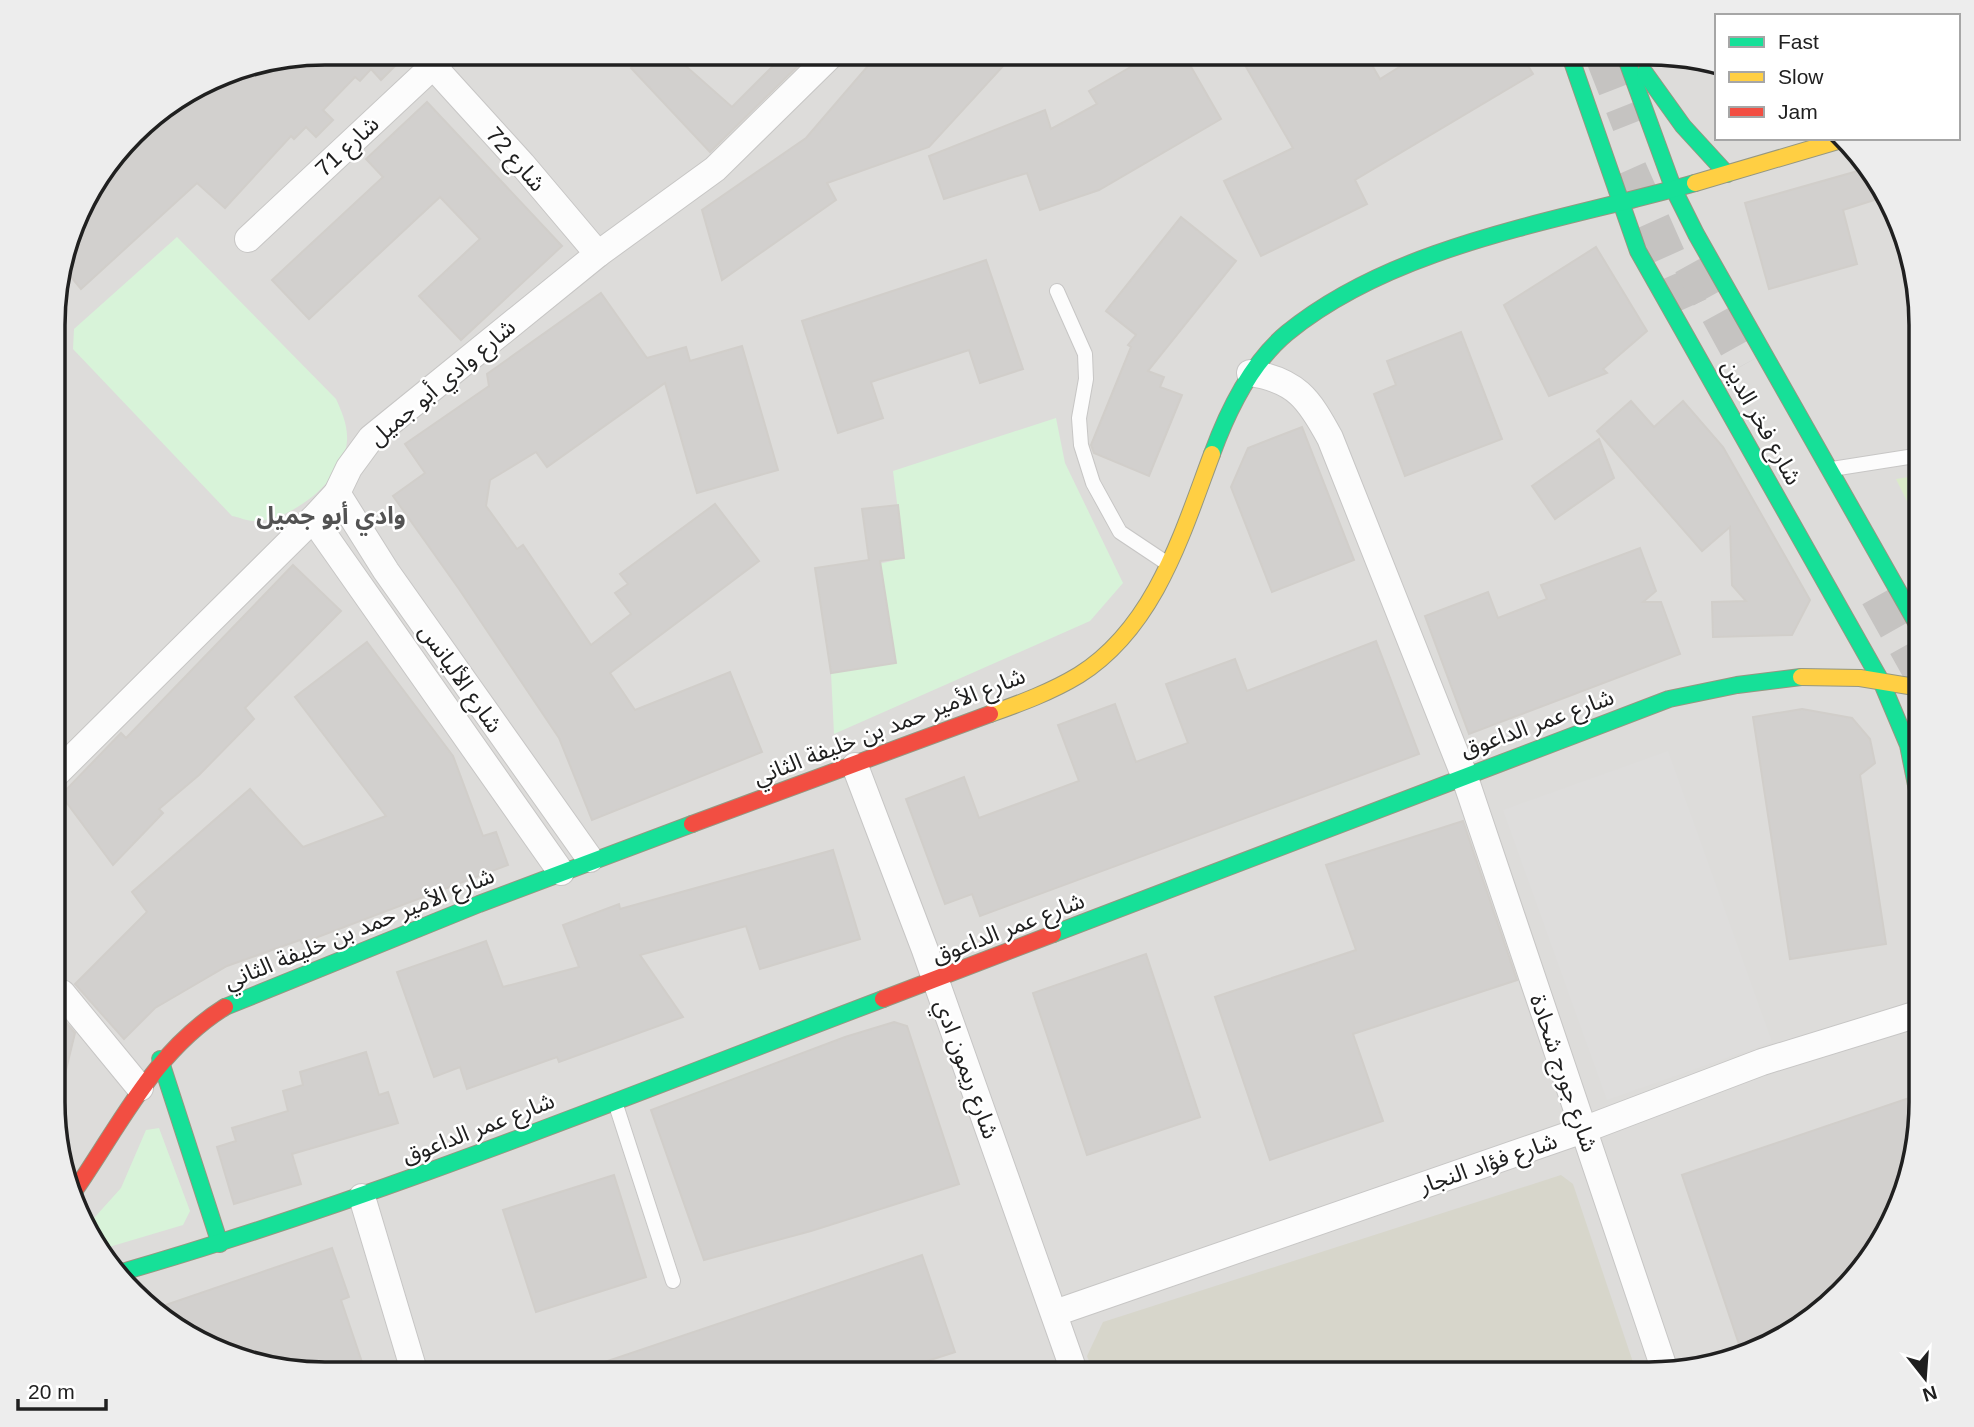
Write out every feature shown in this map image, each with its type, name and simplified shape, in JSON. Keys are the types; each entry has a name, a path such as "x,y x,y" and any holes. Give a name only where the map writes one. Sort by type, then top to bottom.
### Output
{"street":[{"name":"شارع 71","path":"248,239 434,65"},
{"name":"شارع 72","path":"445,65 522,164 598,254"},
{"name":"شارع وادي أبو جميل","path":"65,765 313,519 337,493 349,468 371,438 598,254 715,169 820,65"},
{"name":"شارع فخر الدين","path":"1573,65 1639,251 1881,681 1909,750"},
{"name":"شارع فخر الدين","path":"1628,65 1674,190 1736,307 1832,469 1909,609"},
{"path":"1640,65 1683,126 1727,174"},
{"name":"شارع الأمير حمد بن خليفة الثاني","path":"78,1184 160,1059 187,1031 235,1001 590,859 855,766 1045,692 1085,671 1126,636 1154,596 1169,565 1217,441 1250,373 1268,349 1291,327 1347,292 1410,265 1471,245 1674,190 1834,142"},
{"name":"شارع جورج شحادة","path":"1250,373 1276,377 1296,389 1312,407 1330,438 1464,775 1662,1362"},
{"name":"شارع الأليانس","path":"337,493 386,571 590,859"},
{"name":"شارع الأليانس","path":"313,519 561,872"},
{"name":"شارع عمر الداعوق","path":"126,1271 220,1244 362,1197 1669,699 1738,683 1801,677 1852,677 1909,686"},
{"name":"شارع ريمون ادي","path":"855,766 936,980 1071,1362"},
{"path":"65,997 140,1088"},
{"name":"شارع فؤاد النجار","path":"1055,1313 1583,1130 1762,1062 1909,1017"},
{"path":"160,1059 220,1244"},
{"path":"362,1197 411,1362"}],"lane":[{"path":"1057,290 1084,354 1086,379 1080,432 1093,483 1120,532 1169,565"},
{"path":"1832,469 1909,457"},
{"path":"615,1101 673,1281"}],"shaded area":[{"path":"1667,65 1715,74 1715,140 1832,140 1856,166 1882,209 1900,257 1909,307 1909,1120 1900,1170 1889,1202 1856,1261 1808,1309 1765,1335 1717,1353 1667,1362 307,1362 257,1353 225,1342 166,1309 118,1261 92,1218 74,1170 65,1120 65,307 74,257 85,225 108,180 129,153 166,118 194,100 241,79 290,67"},
{"path":"1668,751 1772,1042 1607,1100 1503,810"},
{"path":"1561,1175 1573,1184 1633,1362 1089,1362 1087,1356 1103,1322"}],"green space":[{"path":"177,237 336,399 342,414 347,441 344,456 336,470 313,496 283,514 253,521 232,516 73,349 74,329"},
{"path":"1056,418 1065,463 1123,583 1090,621 834,734 831,673 879,564 904,558 893,471"},
{"path":"1909,477 1909,505 1896,479"},
{"path":"159,1128 190,1211 183,1225 108,1247 93,1219 121,1188 146,1130"}],"building":[{"path":"307,65 396,65 381,80 371,69 360,81 355,77 323,110 333,120 316,137 306,127 294,139 291,136 225,208 197,183 81,289 70,274 85,225 100,194 129,153 153,129 180,108 225,85 274,70"},
{"path":"634,65 685,65 732,107 774,65 799,65 710,152 631,68"},
{"path":"869,65 1004,65 929,147 827,183 836,200 722,280 702,210 806,138"},
{"path":"1134,65 1190,65 1221,119 1099,190 1040,210 1027,173 944,199 929,156 1045,110 1051,129 1097,104 1089,91"},
{"path":"1245,65 1372,65 1380,79 1403,65 1527,65 1533,74 1355,180 1367,204 1261,256 1224,181 1293,148"},
{"path":"427,102 562,246 461,340 419,296 480,239 440,197 309,319 272,280 383,177 366,159"},
{"path":"1859,171 1876,199 1843,210 1857,264 1769,289 1745,203"},
{"path":"1181,217 1236,261 1148,371 1164,377 1160,387 1182,395 1149,476 1094,453 1091,445 1131,347 1128,345 1136,335 1106,311"},
{"path":"1596,247 1647,331 1603,369 1607,373 1549,396 1504,305"},
{"path":"986,260 1023,369 980,383 969,350 871,382 883,418 838,433 802,321"},
{"path":"601,293 647,358 686,347 690,361 742,346 778,470 697,493 665,383 547,467 536,452 490,480 486,506 517,549 523,545 591,645 631,614 615,593 628,584 620,574 715,504 759,561 610,673 635,710 730,672 762,752 592,820 559,738 393,496 425,473 405,444 489,386 487,374"},
{"path":"1461,332 1502,439 1405,476 1374,394 1396,385 1387,361"},
{"path":"1631,401 1654,427 1683,401 1723,447 1810,600 1792,635 1713,637 1712,602 1746,601 1732,585 1730,527 1702,551 1597,431"},
{"path":"1302,427 1354,560 1272,592 1231,487 1248,448"},
{"path":"1599,439 1614,478 1555,519 1532,486"},
{"path":"898,505 904,558 880,561 896,663 831,673 815,568 869,560 862,509"},
{"path":"1640,548 1656,591 1643,602 1661,602 1680,654 1469,734 1425,616 1488,592 1498,618 1547,599 1541,585"},
{"path":"293,565 341,611 245,708 254,719 199,775 159,809 163,813 113,865 65,800 65,791 121,733 126,738"},
{"path":"1376,641 1419,754 980,916 972,894 945,904 906,799 964,777 979,818 1079,781 1058,725 1115,704 1136,762 1188,743 1166,684 1235,659 1247,691"},
{"path":"367,642 453,756 483,836 496,832 508,865 302,943 300,940 227,966 155,1008 124,1039 75,984 147,912 132,892 250,789 303,847 386,816 295,697"},
{"path":"1802,709 1852,718 1870,739 1875,763 1860,775 1886,944 1790,959 1753,717"},
{"path":"1463,821 1517,980 1353,1034 1383,1121 1270,1160 1215,997 1356,950 1326,865"},
{"path":"833,850 860,939 760,969 746,926 640,955 683,1017 559,1062 557,1057 467,1089 460,1067 434,1077 397,972 486,941 503,987 579,967 563,925 619,904 620,909"},
{"path":"1146,954 1200,1117 1087,1155 1033,993"},
{"path":"65,1021 75,1033 65,1074"},
{"path":"894,1022 907,1026 959,1184 811,1231 704,1260 651,1110 845,1037"},
{"path":"366,1052 379,1095 388,1092 398,1123 292,1154 301,1184 234,1204 217,1147 236,1141 232,1128 288,1111 283,1091 303,1085 300,1072"},
{"path":"1909,1098 1907,1137 1900,1170 1882,1218 1866,1247 1845,1274 1808,1309 1765,1335 1739,1346 1682,1175"},
{"path":"614,1175 646,1277 536,1312 503,1210"},
{"path":"332,1248 349,1297 341,1300 362,1362 307,1362 257,1353 209,1335 163,1306"},
{"path":"922,1255 955,1352 924,1362 605,1362"}],"tunnel":[{"path":"1608,65 1631,124"},
{"path":"1628,170 1689,307"},
{"path":"1692,263 1747,363"},
{"path":"1879,595 1909,649"}],"traffic: fast":[{"path":"1573,65 1638,251 1881,681 1909,750"},
{"path":"1628,65 1674,190 1696,234 1909,610"},
{"path":"1645,73 1683,126 1727,174"},
{"path":"1212,454 1233,404 1262,358 1287,333 1331,302 1378,277 1429,256 1536,223 1695,183"},
{"path":"1053,934 1669,699 1737,685 1801,677"},
{"path":"225,1007 479,904 692,824"},
{"path":"126,1271 216,1244 408,1179 883,999"},
{"path":"160,1059 220,1244"}],"traffic: slow":[{"path":"1695,183 1834,142"},
{"path":"990,714 1047,692 1079,675 1105,655 1128,631 1163,576 1212,454"},
{"path":"1801,677 1860,678 1909,686"}],"traffic: jam":[{"path":"692,824 990,714"},
{"path":"883,999 1053,934"},
{"path":"79,1185 158,1068 200,1025 225,1007"}],"district":[{"name":"وادي أبو جميل","path":"331,516"}]}
